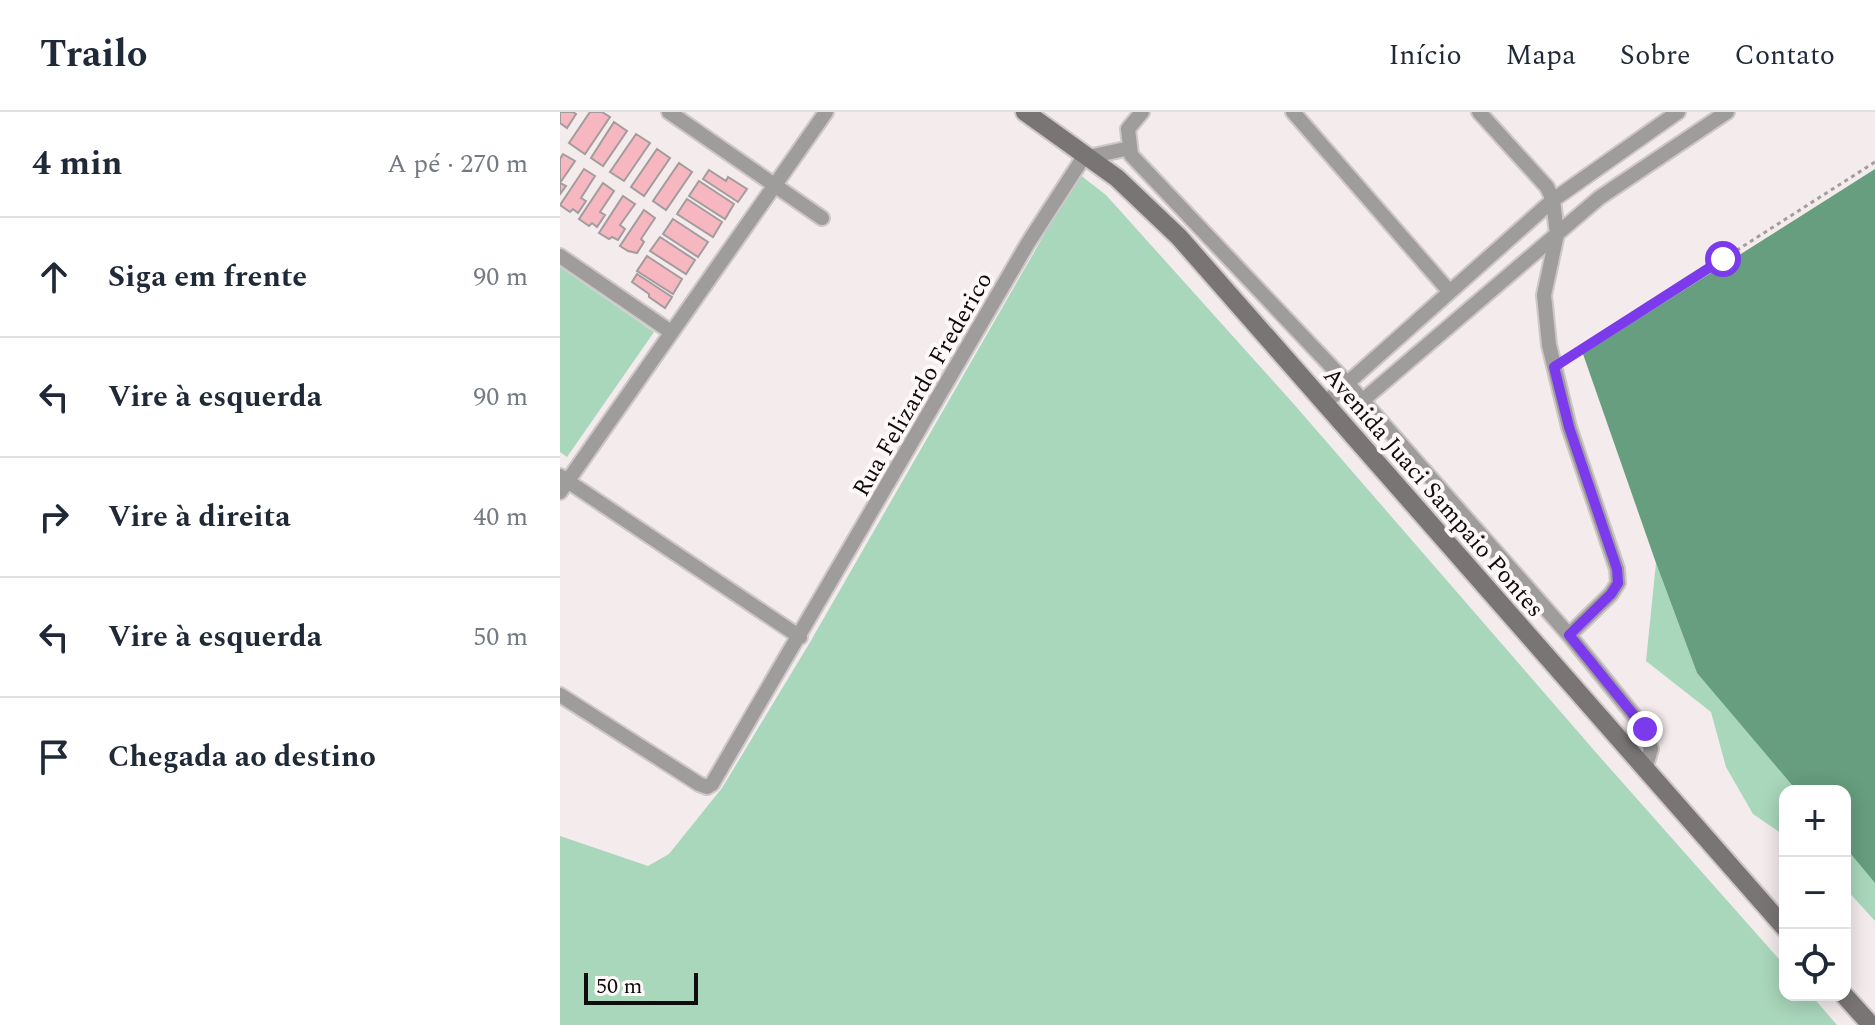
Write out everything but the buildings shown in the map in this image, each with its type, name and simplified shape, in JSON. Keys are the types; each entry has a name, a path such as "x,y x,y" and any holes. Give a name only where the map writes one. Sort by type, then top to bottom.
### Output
{"main road":[{"name":"Avenida Juaci Sampaio Pontes","path":"1025,112 1117,178 1179,237 1779,921"},
{"path":"1849,1001 1871,1025"}],"street":[{"path":"669,112 822,218"},
{"path":"800,637 563,483 826,112"},
{"path":"1142,112 1128,129 1131,155 1347,383 1569,635 1645,729 1651,749 1645,769"},
{"path":"1293,112 1449,291"},
{"path":"1479,112 1547,187 1553,200 1557,234 1544,295 1549,345 1569,427 1617,569 1618,583 1611,594 1569,635"},
{"path":"1362,401 1599,198 1727,112"},
{"path":"1324,404 1553,200 1671,114 1682,141"},
{"path":"1086,156 1130,148"},
{"name":"Rua Felizardo Frederico","path":"560,695 699,784 707,787 717,779 1028,243 1086,156"},
{"path":"560,256 671,332"}],"path":[{"path":"1554,367 1875,162"}],"shaded area":[{"path":"1875,169 1875,883 1851,854 1851,785 1792,785 1697,673 1583,354"},
{"path":"1079,174 1106,195 1292,402 1779,959 1779,1001 1816,1001 1837,1025 560,1025 560,836 648,866 669,854 722,788 809,644"},
{"path":"560,267 654,332 567,457 560,452"},
{"path":"1656,563 1697,673 1792,785 1779,785 1779,832 1753,814 1726,767 1711,712 1646,661"},
{"path":"1851,854 1875,883 1875,921 1851,895"}],"route":[{"path":"1645,729 1569,635 1611,594 1618,583 1617,569 1569,427 1554,367 1723,259"}]}
